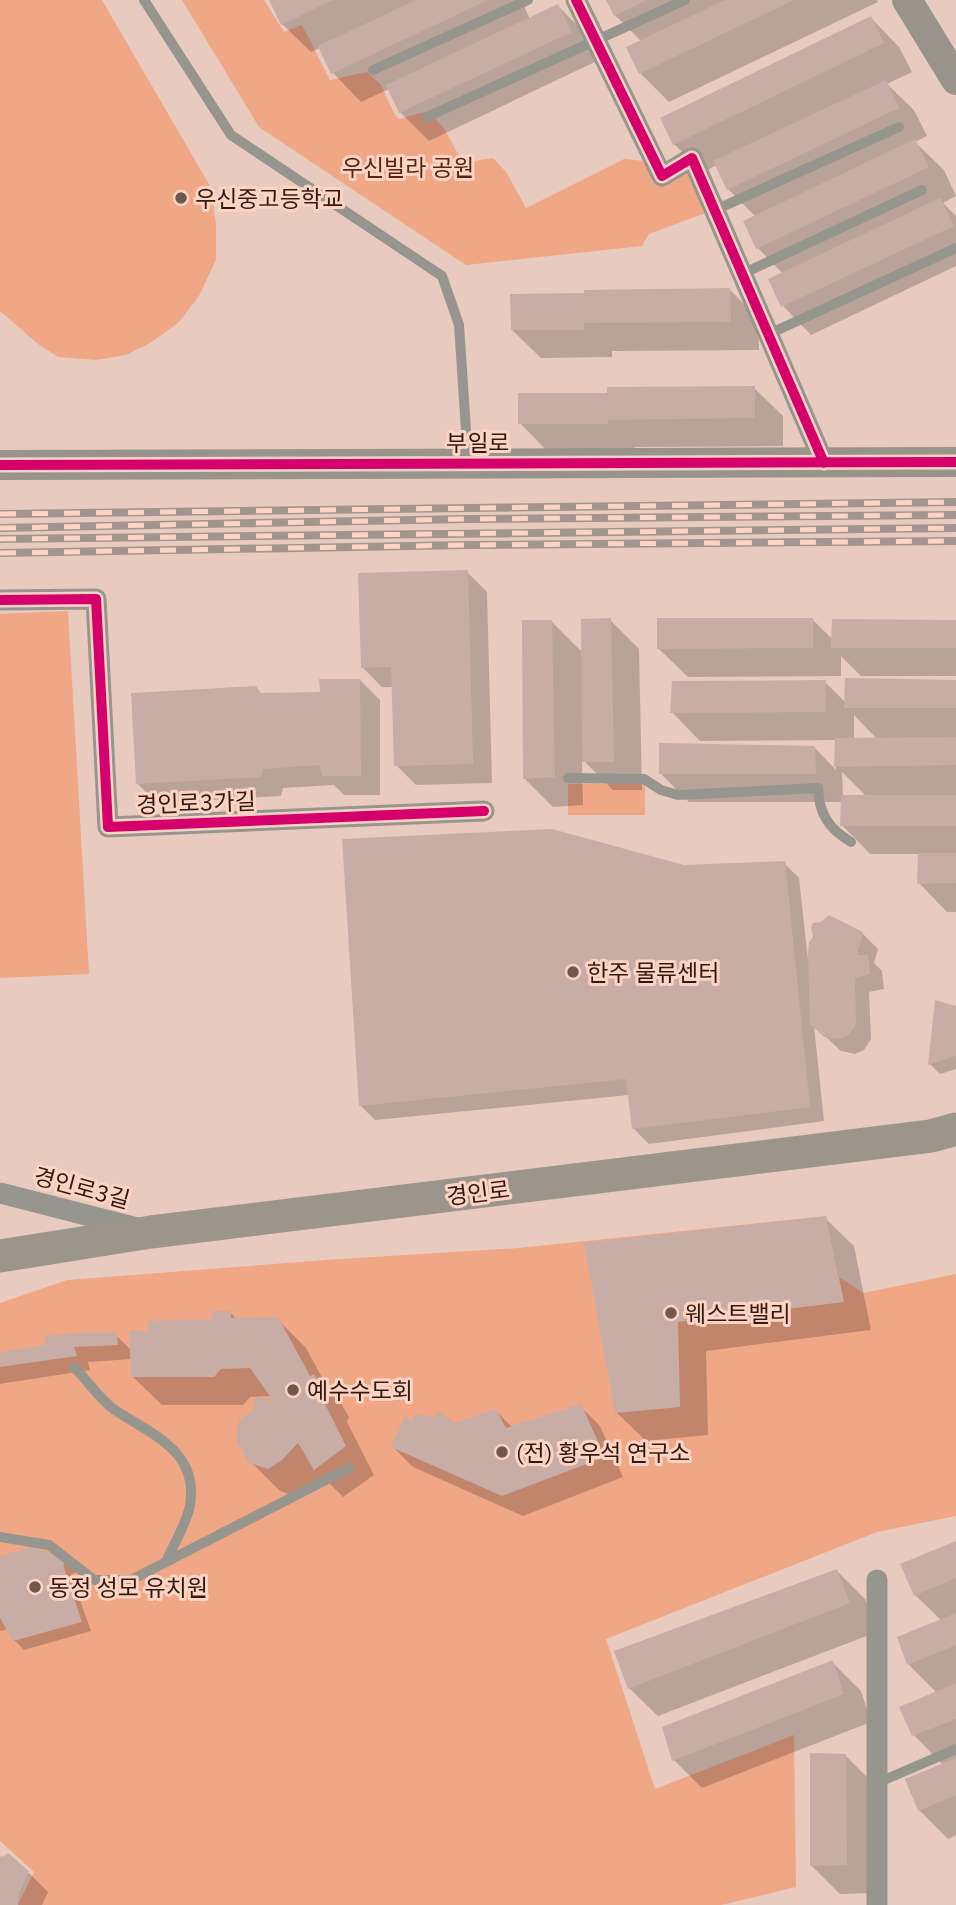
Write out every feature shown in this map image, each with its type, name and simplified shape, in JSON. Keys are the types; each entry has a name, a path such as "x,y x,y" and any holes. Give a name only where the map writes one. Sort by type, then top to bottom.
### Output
{"main road":[{"name":"경인로","path":"0,1256 151,1232 931,1136 956,1129"}],"street":[{"path":"576,0 662,176 692,158 824,463"},
{"path":"907,0 956,80"},
{"name":"부일로","path":"0,466 956,462"},
{"name":"경인로3가길","path":"0,600 96,599 108,827 484,811"},
{"name":"경인로3길","path":"0,1193 151,1232"},
{"path":"877,1580 877,1905"}],"lane":[{"path":"144,0 231,135 442,276 459,326 468,463"},
{"path":"373,70 528,0"},
{"path":"427,117 685,0"},
{"path":"715,210 899,127"},
{"path":"742,274 922,190"},
{"path":"769,334 956,248"},
{"path":"568,778 644,779 661,790 678,795 818,788 819,804 827,820 836,834 851,842"},
{"path":"74,1367 113,1409 146,1427 183,1459 189,1482 190,1505 167,1560"},
{"path":"0,1537 49,1545 94,1580 131,1580 349,1468"},
{"path":"877,1783 956,1749"}],"green space":[{"path":"0,0 102,0 210,186 216,224 216,260 199,296 179,322 152,342 126,355 96,360 58,357 38,344 0,311"},
{"name":"우신빌라 공원","path":"182,0 264,0 284,32 302,25 330,80 367,72 381,85 399,119 429,111 445,130 463,163 493,158 506,172 526,208 624,159 686,165 711,211 649,234 642,246 466,265 259,127"},
{"path":"68,611 89,974 0,978 0,614"},
{"path":"645,783 645,815 568,815 568,784"},
{"path":"826,1216 839,1277 863,1293 956,1274 956,1516 877,1532 606,1639 655,1789 794,1735 796,1887 721,1905 18,1905 34,1872 0,1841 0,1303 67,1280 519,1248"}],"building":[{"path":"269,0 333,0 281,25"},
{"path":"416,0 488,0 331,74 318,46"},
{"path":"606,0 647,0 614,16"},
{"path":"725,0 794,0 639,74 626,47"},
{"path":"558,4 572,32 399,113 386,85"},
{"path":"871,16 884,43 673,145 660,118"},
{"path":"886,80 899,108 727,190 713,161"},
{"path":"915,139 929,167 756,249 743,221"},
{"path":"940,198 954,226 781,307 768,279"},
{"path":"730,288 731,322 584,323 584,330 511,330 510,294"},
{"path":"755,386 755,418 608,420 608,424 518,424 518,393 607,393 607,387"},
{"path":"468,570 473,764 394,766 391,667 361,668 358,573"},
{"path":"611,618 614,762 582,762 581,619"},
{"path":"657,618 813,618 813,648 657,649"},
{"path":"832,619 956,620 956,648 831,648"},
{"path":"522,620 552,620 555,777 523,779"},
{"path":"845,678 956,680 956,708 844,708"},
{"path":"319,679 360,679 361,776 322,776 319,765 263,769 261,777 136,784 131,693 256,686 261,693 320,692"},
{"path":"826,680 826,712 670,713 672,681"},
{"path":"956,737 956,765 834,767 835,738"},
{"path":"659,743 815,746 816,774 659,774"},
{"path":"841,795 956,795 956,826 840,826"},
{"name":"한주 물류센터","path":"552,829 684,865 785,861 810,1107 632,1129 626,1079 359,1106 342,839"},
{"path":"918,853 956,853 956,883 917,884"},
{"path":"829,915 863,932 857,955 868,955 870,974 855,978 856,1024 849,1035 839,1039 824,1037 810,1024 808,955 809,942 813,937 811,927 813,923 821,922"},
{"path":"935,1000 956,1006 956,1056 928,1065"},
{"name":"웨스트밸리","path":"826,1216 844,1302 678,1322 680,1407 615,1413 584,1243"},
{"name":"예수수도회","path":"213,1311 231,1311 231,1318 278,1317 310,1376 314,1374 321,1387 319,1392 346,1446 314,1470 298,1443 282,1460 268,1469 249,1463 236,1440 239,1420 254,1409 255,1397 272,1399 250,1368 221,1369 214,1377 131,1377 129,1331 148,1331 148,1321 212,1319"},
{"path":"117,1333 118,1345 74,1347 77,1356 0,1367 0,1352 45,1345 45,1336"},
{"name":"(전) 황우석 연구소","path":"581,1404 605,1457 502,1496 391,1447 405,1416 413,1421 414,1414 436,1417 436,1410 455,1423 496,1409 506,1428"},
{"path":"956,1541 956,1578 914,1596 900,1564"},
{"name":"동정 성모 유치원","path":"32,1547 69,1560 63,1565 82,1622 13,1641 0,1618 0,1556"},
{"path":"837,1569 850,1603 628,1689 614,1651"},
{"path":"956,1613 956,1645 907,1665 897,1637"},
{"path":"833,1660 844,1694 672,1761 662,1727"},
{"path":"956,1683 956,1719 912,1736 899,1707"},
{"path":"810,1753 846,1754 847,1865 810,1866"},
{"path":"956,1758 956,1795 918,1811 905,1779"},
{"path":"8,1853 29,1871 19,1894 18,1905 0,1905 0,1855 2,1857"}],"railway":[{"path":"0,514 956,502"},
{"path":"0,528 467,519 956,515"},
{"path":"0,539 956,528"},
{"path":"0,553 468,545 956,541"}],"cycle path":[{"path":"576,0 662,176 692,158 824,463"},
{"path":"0,465 956,462"},
{"path":"0,600 96,599 108,827 484,811"}],"place":[{"name":"우신중고등학교","path":"181,198"},
{"name":"한주 물류센터","path":"573,972"},
{"name":"웨스트밸리","path":"671,1313"},
{"name":"예수수도회","path":"293,1390"},
{"name":"(전) 황우석 연구소","path":"502,1452"},
{"name":"동정 성모 유치원","path":"35,1587"}]}
